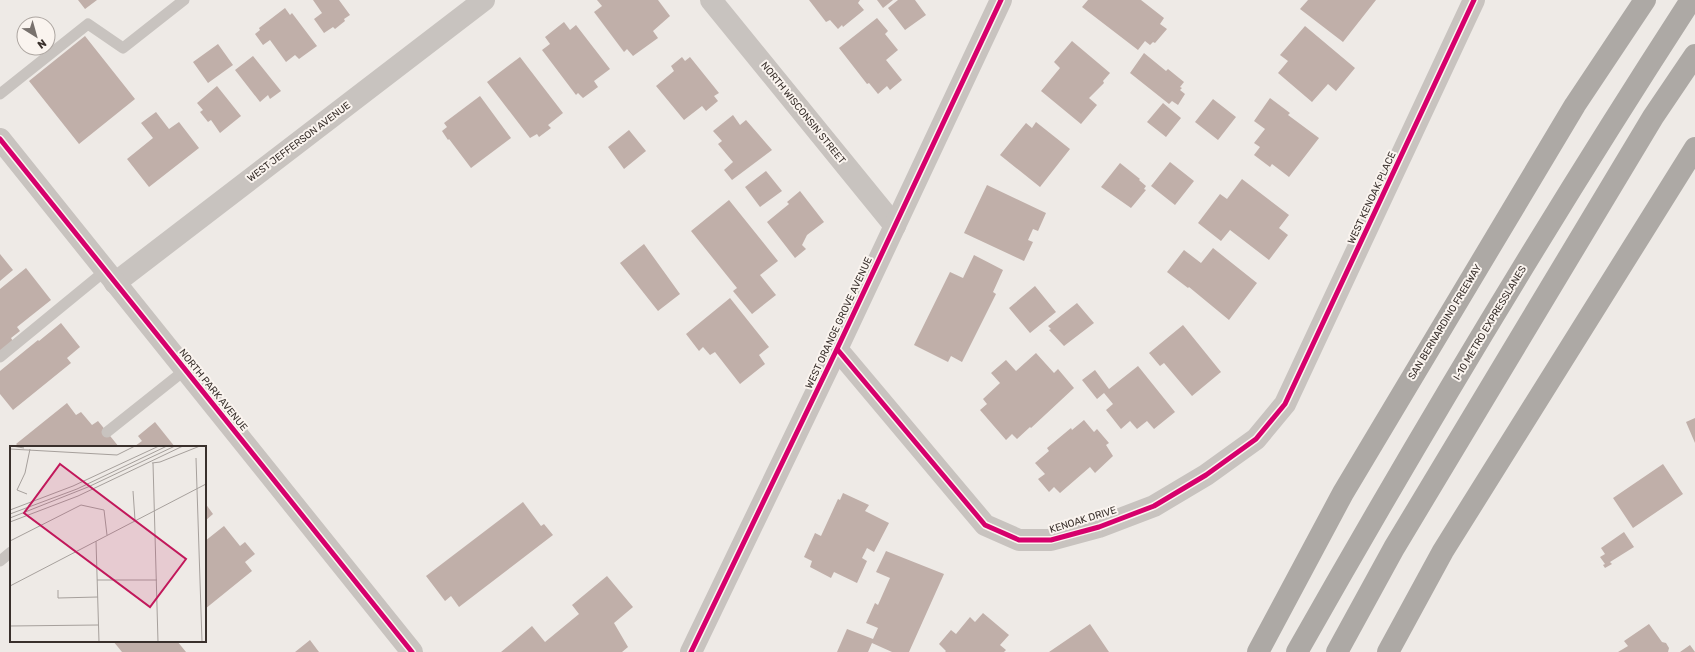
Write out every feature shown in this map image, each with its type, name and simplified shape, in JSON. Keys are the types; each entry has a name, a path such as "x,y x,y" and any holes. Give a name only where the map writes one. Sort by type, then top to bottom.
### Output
{"highway":[{"name":"SAN BERNARDINO FREEWAY","path":"1258,652 1347,486 1575,105 1645,0"},
{"name":"I-10 METRO EXPRESSLANES","path":"1297,652 1515,279 1626,100 1691,0"},
{"path":"1337,652 1394,548 1653,117 1695,55"},
{"path":"1388,652 1443,551 1695,148"}],"street":[{"name":"WEST JEFFERSON AVENUE","path":"110,277 484,0"},
{"name":"NORTH WISCONSIN STREET","path":"711,0 895,226"},
{"name":"WEST ORANGE GROVE AVENUE","path":"691,652 837,349 1001,0"},
{"name":"WEST KENOAK PLACE","path":"1286,404 1474,0"},
{"name":"NORTH PARK AVENUE","path":"0,139 412,652"},
{"name":"KENOAK DRIVE","path":"837,349 985,525 1019,540 1051,540 1099,527 1154,506 1206,476 1256,440 1286,404"}],"lane":[{"path":"0,94 88,24 123,48 184,0"},
{"path":"0,357 110,277"},
{"path":"108,432 185,370"},
{"path":"0,561 10,553"}],"building":[{"path":"78,0 97,0 85,9"},
{"path":"313,0 339,0 350,15 335,29 333,27 324,33 314,19 322,13"},
{"path":"597,0 658,0 670,16 653,31 658,38 633,56 627,49 624,52 594,12 602,6"},
{"path":"809,0 860,0 858,3 864,10 843,27 842,25 838,29 830,20 826,22"},
{"path":"877,0 893,0 883,8"},
{"path":"898,0 915,0 926,15 905,30 888,8"},
{"path":"1088,0 1141,0 1164,18 1160,24 1167,29 1155,43 1153,42 1150,45 1145,41 1138,50 1082,7"},
{"path":"1308,0 1376,0 1343,42 1300,9"},
{"path":"285,8 290,15 292,13 317,46 299,59 295,55 286,62 270,40 263,45 255,34 260,30 259,28"},
{"path":"877,18 888,31 885,34 898,50 886,60 902,80 890,90 887,86 878,94 869,83 867,84 839,48"},
{"path":"564,22 570,30 576,25 610,69 594,81 598,87 583,98 578,93 576,95 542,50 550,44 545,37"},
{"path":"1305,26 1355,68 1336,91 1328,84 1312,102 1278,73 1288,61 1280,55"},
{"path":"85,36 135,99 79,144 29,81"},
{"path":"1072,41 1110,73 1103,81 1104,83 1089,98 1097,105 1081,124 1041,91 1060,68 1054,62"},
{"path":"218,44 233,65 208,83 193,62"},
{"path":"1144,53 1166,71 1168,69 1184,82 1180,87 1182,88 1180,90 1185,94 1178,105 1172,101 1169,104 1130,73"},
{"path":"253,56 281,91 270,99 268,95 260,102 235,70"},
{"path":"520,57 563,113 548,125 551,128 539,137 537,134 530,138 487,82"},
{"path":"682,57 685,61 690,57 719,93 714,96 718,101 706,111 702,106 684,120 656,86 674,71 671,66"},
{"path":"217,86 241,116 220,133 211,120 208,122 200,112 203,110 197,103"},
{"path":"480,96 511,138 471,168 442,131 447,127 444,123"},
{"path":"1270,98 1290,113 1288,115 1319,138 1289,177 1272,164 1270,167 1254,155 1260,147 1254,143 1265,129 1254,121"},
{"path":"1213,99 1236,117 1218,140 1195,122"},
{"path":"1163,103 1181,118 1166,137 1147,122"},
{"path":"156,112 169,129 179,122 199,148 149,187 127,159 153,138 141,123"},
{"path":"733,115 740,125 746,120 772,150 732,180 724,170 733,162 718,144 722,141 713,131"},
{"path":"1036,122 1070,149 1040,187 1000,155 1026,123 1032,128"},
{"path":"629,130 646,151 624,169 608,147"},
{"path":"1170,162 1194,181 1175,205 1151,186"},
{"path":"1120,163 1140,179 1139,180 1146,186 1144,189 1146,190 1131,208 1101,187"},
{"path":"766,171 782,191 760,207 745,187"},
{"path":"1242,179 1289,215 1279,228 1288,235 1269,260 1230,230 1221,241 1198,223 1220,194 1227,199"},
{"path":"987,185 1046,213 1038,231 1033,229 1028,240 1033,242 1024,261 964,233"},
{"path":"800,191 824,222 807,235 802,245 806,249 795,258 767,222 789,204 787,202"},
{"path":"729,200 778,261 760,275 776,295 752,314 733,291 737,288 691,231"},
{"path":"644,244 680,294 658,311 620,263"},
{"path":"1213,248 1257,283 1229,320 1189,287 1188,288 1167,272 1184,250 1201,263"},
{"path":"0,254 13,270 0,281"},
{"path":"974,255 1003,270 993,292 996,294 962,362 951,356 948,362 914,345 950,272 963,278"},
{"path":"26,268 51,300 17,327 20,331 11,338 14,343 0,354 0,289"},
{"path":"1035,286 1056,312 1030,333 1009,308"},
{"path":"730,298 769,347 759,355 765,364 740,384 715,352 710,355 703,347 699,351 686,334"},
{"path":"1077,303 1094,323 1064,346 1049,330 1051,329 1048,326"},
{"path":"61,323 80,347 67,358 71,363 13,410 0,394 0,371"},
{"path":"1183,325 1221,372 1192,396 1164,363 1160,366 1149,353"},
{"path":"1036,353 1054,373 1058,369 1074,388 1017,439 1012,434 1006,440 980,410 987,404 983,399 1000,383 991,373 1006,360 1016,371"},
{"path":"1138,366 1175,412 1154,429 1147,421 1137,429 1130,421 1121,429 1106,410 1113,404 1104,393 1097,399 1082,380 1095,370 1109,389"},
{"path":"67,403 76,415 81,412 92,425 98,421 118,446 18,446 16,444"},
{"path":"1695,418 1695,443 1686,422"},
{"path":"1084,420 1094,432 1097,429 1109,443 1106,445 1113,456 1095,473 1090,467 1060,493 1054,487 1049,492 1038,479 1045,474 1035,463 1049,451 1047,448 1071,428 1072,430"},
{"path":"155,422 174,446 135,446 142,441 138,436"},
{"path":"1663,464 1683,494 1633,528 1613,498"},
{"path":"843,493 869,505 865,511 889,523 874,552 867,548 862,558 867,561 857,583 834,572 831,578 810,567 812,561 804,557 815,533 821,536 838,499 840,500"},
{"path":"523,502 541,526 544,524 553,535 459,607 451,596 445,601 426,576"},
{"path":"206,504 213,514 206,520"},
{"path":"224,526 240,546 245,542 255,554 245,562 252,571 206,608 206,540"},
{"path":"1624,532 1634,547 1610,562 1612,564 1605,568 1603,565 1605,564 1600,557 1605,554 1601,548"},
{"path":"886,551 944,574 909,652 892,652 872,643 868,652 837,652 847,629 873,639 878,628 866,623 875,603 878,605 890,578 876,572"},
{"path":"607,576 633,607 614,623 628,647 622,652 501,652 532,626 545,642 579,614 572,605"},
{"path":"983,613 1009,635 1000,645 1006,650 1004,652 945,652 946,651 939,644 951,630 956,634 970,617 975,622"},
{"path":"1090,624 1109,652 1049,652"},
{"path":"1649,624 1662,642 1666,643 1669,648 1668,652 1618,652 1628,646 1624,641"},
{"path":"310,640 319,652 295,652"},
{"path":"114,642 178,642 186,652 122,652"},
{"path":"1690,645 1695,652 1680,652"}],"cycle path":[{"path":"691,652 837,349 1001,0"},
{"path":"837,349 985,525 1019,540 1051,540 1099,527 1154,506 1206,475 1256,439 1285,404 1474,0"},
{"path":"0,139 412,652"}]}
